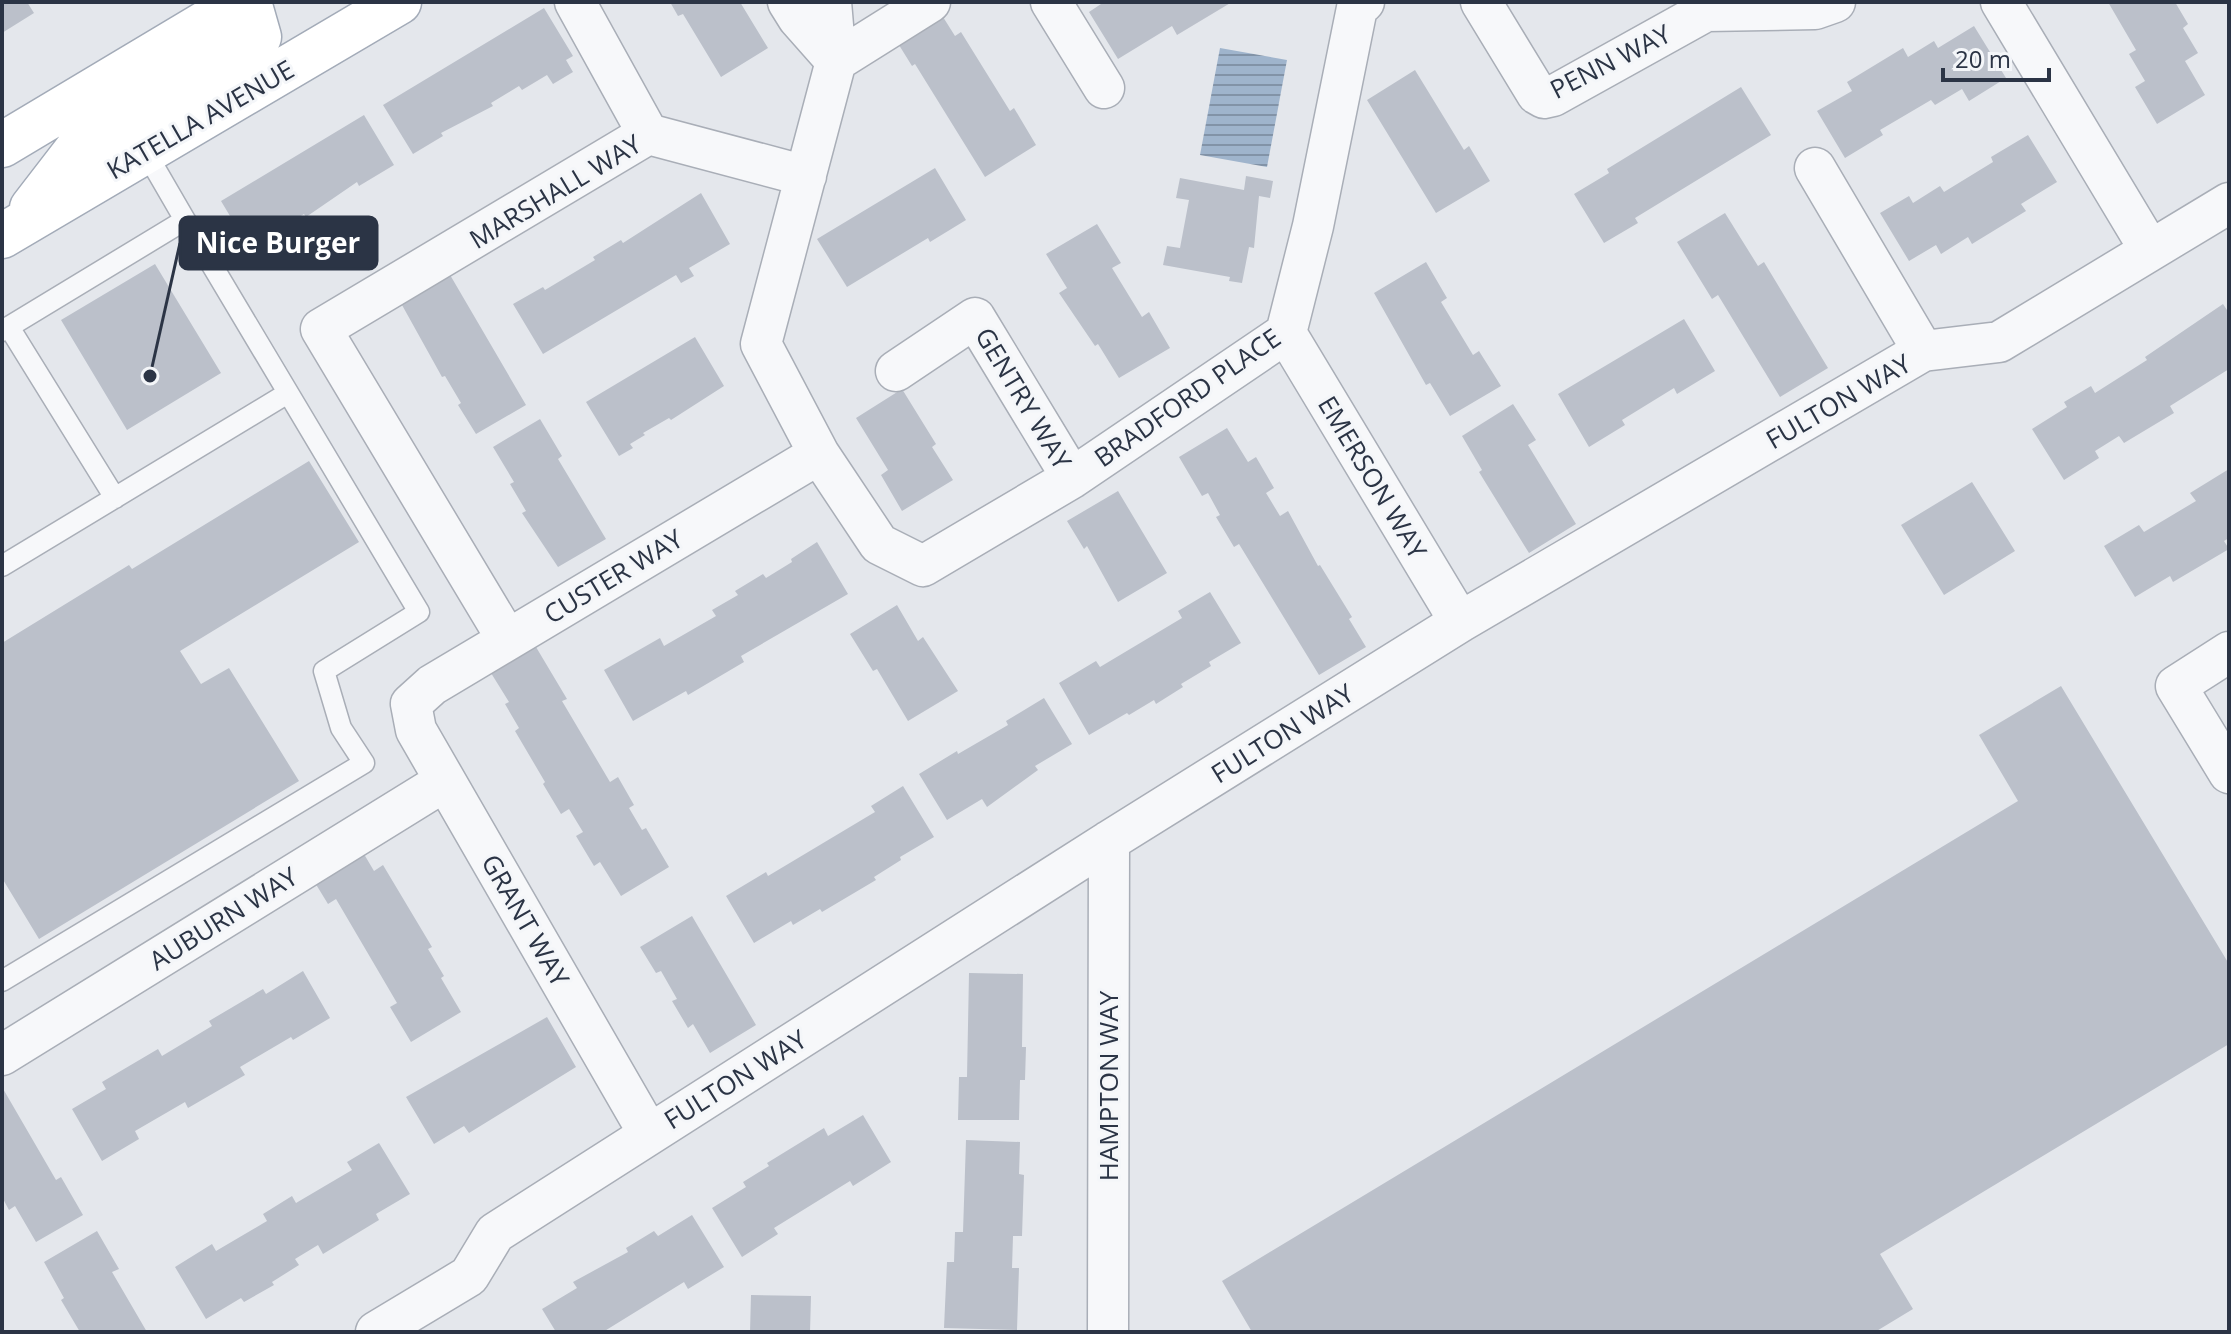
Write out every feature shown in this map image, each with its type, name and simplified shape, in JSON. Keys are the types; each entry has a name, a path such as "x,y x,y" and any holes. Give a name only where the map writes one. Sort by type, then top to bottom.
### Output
{"main road":[{"path":"2,145 241,2"},
{"path":"10,231 79,147 259,37 249,2"},
{"name":"KATELLA AVENUE","path":"10,231 399,2"}],"street":[{"path":"575,2 648,134"},
{"path":"788,2 836,61"},
{"path":"819,454 761,344 836,61 831,2"},
{"path":"836,61 930,2"},
{"path":"1051,2 1104,88"},
{"name":"BRADFORD PLACE","path":"819,454 879,544 923,566 1072,478 1286,333 1313,226 1357,8 1364,2"},
{"name":"PENN WAY","path":"1481,2 1537,94 1544,98 1553,96 1706,11 1815,9 1835,2"},
{"path":"2001,2 2150,250"},
{"name":"MARSHALL WAY","path":"507,639 321,329 648,134 806,176"},
{"path":"1815,168 1923,351"},
{"name":"FULTON WAY","path":"376,1332 469,1276 495,1233 1109,841 1460,622 1923,351 1999,342 2229,203"},
{"name":"GENTRY WAY","path":"896,371 975,318 1072,478"},
{"name":"EMERSON WAY","path":"1286,333 1460,622"},
{"name":"CUSTER WAY","path":"411,704 432,685 507,639 819,454"},
{"path":"2229,652 2176,686 2229,773"},
{"name":"GRANT WAY","path":"411,704 416,730 649,1134"},
{"name":"AUBURN WAY","path":"2,1055 445,781"},
{"name":"HAMPTON WAY","path":"1108,1332 1109,841"}],"lane":[{"path":"2,981 364,763 341,728 324,671 419,612 145,151"},
{"path":"115,498 6,329 185,220"},
{"path":"2,566 288,393"}],"water":[{"path":"1220,48 1287,60 1267,167 1200,155"}],"building":[{"path":"2,2 27,2 34,13 2,33"},
{"path":"670,2 740,2 768,48 721,77 683,14 678,16"},
{"path":"1104,2 1232,2 1177,35 1172,26 1118,59 1089,12"},
{"path":"2108,2 2175,2 2188,24 2183,28 2198,53 2185,61 2205,95 2157,124 2135,87 2145,81 2129,54 2136,50"},
{"path":"544,8 573,56 566,60 573,72 553,84 547,75 522,90 519,86 491,103 493,106 441,133 443,136 413,154 383,105"},
{"path":"938,9 955,36 961,32 1010,111 1014,108 1036,145 985,177 915,64 912,66 894,37"},
{"path":"1974,26 2006,78 1969,101 1962,89 1935,105 1931,100 1880,130 1883,135 1845,158 1817,111 1852,91 1847,82 1903,48 1908,57 1934,41 1938,48"},
{"path":"1415,70 1464,150 1469,146 1490,181 1436,213 1367,100"},
{"path":"1741,87 1771,135 1635,218 1638,223 1604,243 1574,194 1609,173 1607,169"},
{"path":"364,115 394,165 359,186 357,182 306,217 304,214 276,231 278,234 251,251 221,201"},
{"path":"2028,135 2057,182 2021,204 2026,211 1972,244 1968,237 1941,254 1936,245 1909,261 1880,213 1909,196 1913,203 1940,186 1944,192 1993,162 1991,157"},
{"path":"935,168 966,220 930,242 928,238 847,287 817,239"},
{"path":"1246,176 1273,181 1270,198 1259,196 1254,248 1249,247 1242,283 1229,281 1230,277 1163,265 1167,246 1180,248 1189,200 1176,198 1180,178 1244,190"},
{"path":"701,193 730,244 689,268 694,276 681,283 676,275 543,354 513,304 543,287 545,290 595,260 593,257 621,240 623,243"},
{"path":"1725,213 1758,266 1764,262 1828,368 1780,397 1718,295 1712,299 1677,242"},
{"path":"1097,224 1121,263 1112,268 1142,317 1149,312 1170,348 1119,378 1098,344 1095,346 1059,293 1067,288 1046,254"},
{"path":"1426,262 1447,298 1441,302 1473,355 1479,351 1501,386 1450,416 1430,383 1426,385 1374,293"},
{"path":"155,264 221,373 127,430 61,320"},
{"path":"446,268 526,405 476,434 397,296"},
{"path":"2223,304 2229,309 2229,369 2170,406 2174,413 2124,443 2119,436 2095,451 2099,458 2064,480 2032,429 2067,407 2064,402 2091,386 2095,393 2147,360 2145,357"},
{"path":"1684,319 1715,371 1677,394 1674,388 1622,420 1625,425 1589,447 1558,394"},
{"path":"695,337 724,386 671,420 669,418 643,433 645,435 630,444 633,448 619,456 586,402"},
{"path":"902,389 936,444 932,447 953,480 902,511 881,475 888,470 856,418"},
{"path":"1513,404 1536,440 1528,445 1576,524 1529,553 1479,472 1482,470 1462,436"},
{"path":"540,419 562,456 558,459 606,539 558,567 522,513 526,511 510,484 514,482 493,447"},
{"path":"1227,428 1248,462 1256,457 1274,488 1266,493 1280,516 1288,511 1318,566 1352,617 1349,619 1366,647 1319,675 1239,544 1234,547 1216,517 1220,515 1208,493 1202,496 1179,457"},
{"path":"309,461 359,542 180,651 201,684 229,668 299,781 39,939 2,878 2,643 129,565 132,569"},
{"path":"2229,469 2229,538 2224,541 2229,549 2173,582 2170,576 2135,597 2104,546 2139,525 2144,532 2196,501 2190,493"},
{"path":"1972,482 2015,551 1944,595 1901,525"},
{"path":"1118,491 1167,573 1118,602 1087,546 1084,549 1067,521"},
{"path":"817,542 848,594 741,656 744,662 688,695 686,691 633,721 604,670 660,638 664,646 716,616 712,610 738,595 735,591 763,574 766,578"},
{"path":"1210,592 1241,643 1209,662 1211,666 1156,704 1154,700 1089,735 1059,683 1096,661 1100,667 1182,618 1178,611"},
{"path":"897,605 918,641 923,637 958,691 908,721 877,669 873,671 850,634"},
{"path":"536,647 567,699 562,701 610,782 618,777 634,805 629,808 642,830 646,828 669,867 621,896 600,862 594,866 576,836 583,832 569,809 561,814 543,784 545,782 515,731 519,728 505,704 509,702 491,673"},
{"path":"2061,686 2229,964 2229,1044 1880,1254 1913,1309 1875,1332 1252,1332 1222,1281 2018,801 1979,735"},
{"path":"1044,698 1072,744 1035,766 1038,770 987,807 982,799 947,820 919,774 1008,725 1006,721"},
{"path":"903,786 934,837 900,857 901,860 874,877 876,880 822,912 820,909 793,925 791,921 754,943 726,896 766,872 768,876 875,812 871,806"},
{"path":"358,844 374,871 383,865 432,947 428,949 461,1012 411,1042 390,1007 397,1003 336,899 328,904 309,873"},
{"path":"692,916 756,1025 710,1053 693,1024 688,1028 672,1001 677,999 661,971 656,973 640,947"},
{"path":"303,971 330,1018 240,1067 245,1075 188,1108 185,1102 135,1131 139,1139 102,1161 72,1109 106,1089 102,1082 158,1049 162,1056 212,1026 209,1021 263,989 266,994"},
{"path":"969,973 1023,974 1022,1047 1026,1047 1025,1080 1020,1080 1019,1120 958,1120 959,1077 967,1077"},
{"path":"547,1017 576,1067 469,1133 464,1126 434,1144 406,1097"},
{"path":"2,1087 56,1180 61,1177 83,1215 36,1242 15,1206 9,1210 2,1197"},
{"path":"863,1115 891,1162 853,1186 850,1181 774,1228 778,1234 742,1257 712,1208 746,1187 743,1182 769,1166 767,1163 824,1128 828,1136"},
{"path":"966,1140 1020,1142 1019,1174 1024,1175 1022,1236 1013,1236 1012,1268 1019,1268 1017,1330 944,1328 947,1262 954,1262 955,1232 963,1232"},
{"path":"379,1143 410,1194 376,1214 379,1220 323,1254 318,1245 295,1259 299,1265 272,1282 274,1285 244,1302 241,1298 206,1319 175,1267 212,1244 216,1251 267,1221 263,1214 292,1196 296,1203 352,1170 347,1162"},
{"path":"692,1215 724,1267 688,1289 684,1282 603,1332 556,1332 542,1309 577,1288 573,1282 628,1252 626,1248 654,1231 658,1236"},
{"path":"97,1231 119,1269 112,1272 147,1332 80,1332 61,1300 64,1298 44,1262"},
{"path":"751,1295 811,1296 810,1332 750,1332"}],"place":[{"name":"Nice Burger","path":"150,376"}]}
